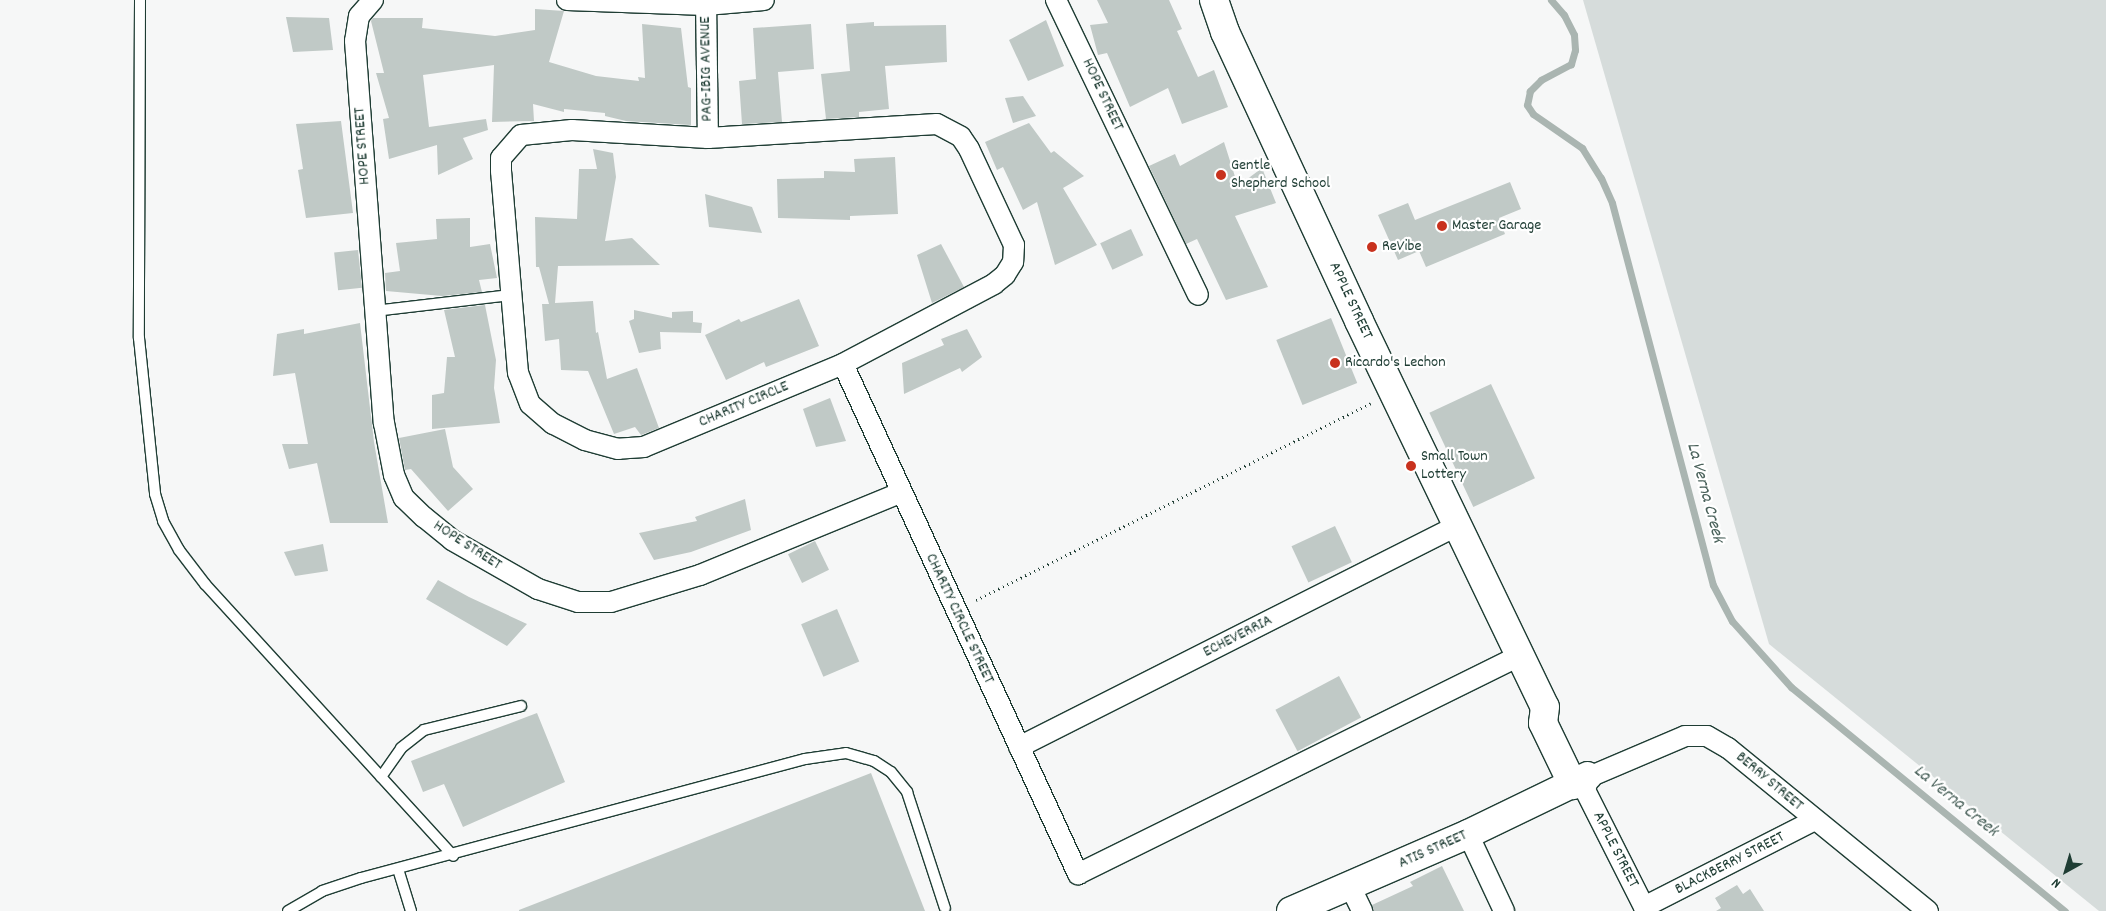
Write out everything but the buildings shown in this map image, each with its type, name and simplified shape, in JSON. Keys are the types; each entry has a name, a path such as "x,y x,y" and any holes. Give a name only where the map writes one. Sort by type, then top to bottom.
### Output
{"street":[{"name":"HOPE STREET","path":"373,0 359,16 355,41 384,423 394,475 404,498 452,540 538,589 578,602 611,602 700,575 900,493"},
{"path":"567,0 706,2 764,0"},
{"name":"HOPE STREET","path":"1056,0 1146,191 1198,295"},
{"name":"APPLE STREET","path":"1214,0 1229,41 1457,526 1544,707 1558,716 1582,784 1645,909"},
{"name":"PAG-IBIG AVENUE","path":"706,2 708,138"},
{"name":"CHARITY CIRCLE","path":"937,124 960,138 969,149 1014,245 1013,262 1005,275 994,284 843,364 644,447 618,449 585,440 553,424 530,404 518,373 501,158 521,135 538,131 572,130 708,138 937,124"},
{"name":"CHARITY CIRCLE STREET","path":"843,364 900,493 1078,874 1520,656"},
{"name":"ECHEVERRIA","path":"1019,747 1457,526"},
{"name":"BERRY STREET","path":"1582,784 1685,736 1697,734 1728,748 1921,910"},
{"name":"ATIS STREET","path":"1291,911 1582,784"},
{"name":"BLACKBERRY STREET","path":"1645,909 1816,820"},
{"path":"1468,834 1504,911"},
{"path":"1350,886 1362,911"}],"lane":[{"path":"140,0 139,338 154,485 163,521 179,550 205,584 453,856"},
{"path":"375,311 512,295"},
{"path":"381,777 400,748 424,730 521,706"},
{"path":"288,911 322,892 398,869 453,856 805,759 846,753 874,761 892,772 907,792 945,908"},
{"path":"398,869 411,911"}],"path":[{"path":"955,611 1394,392"}],"shaded area":[{"path":"1583,0 2106,0 2106,911 2099,911 1769,644"}],"waterway":[{"name":"La Verna Creek","path":"1551,0 1564,15 1574,35 1575,50 1571,64 1541,80 1530,91 1527,105 1533,114 1582,148 1601,178 1612,203 1713,585 1732,621 1791,687 2065,911"}],"place":[{"name":"Gentle Shepherd School","path":"1221,175"},
{"name":"Master Garage","path":"1442,226"},
{"name":"ReVibe","path":"1372,247"},
{"name":"Ricardo's Lechon","path":"1335,363"},
{"name":"Small Town Lottery","path":"1411,466"}]}
